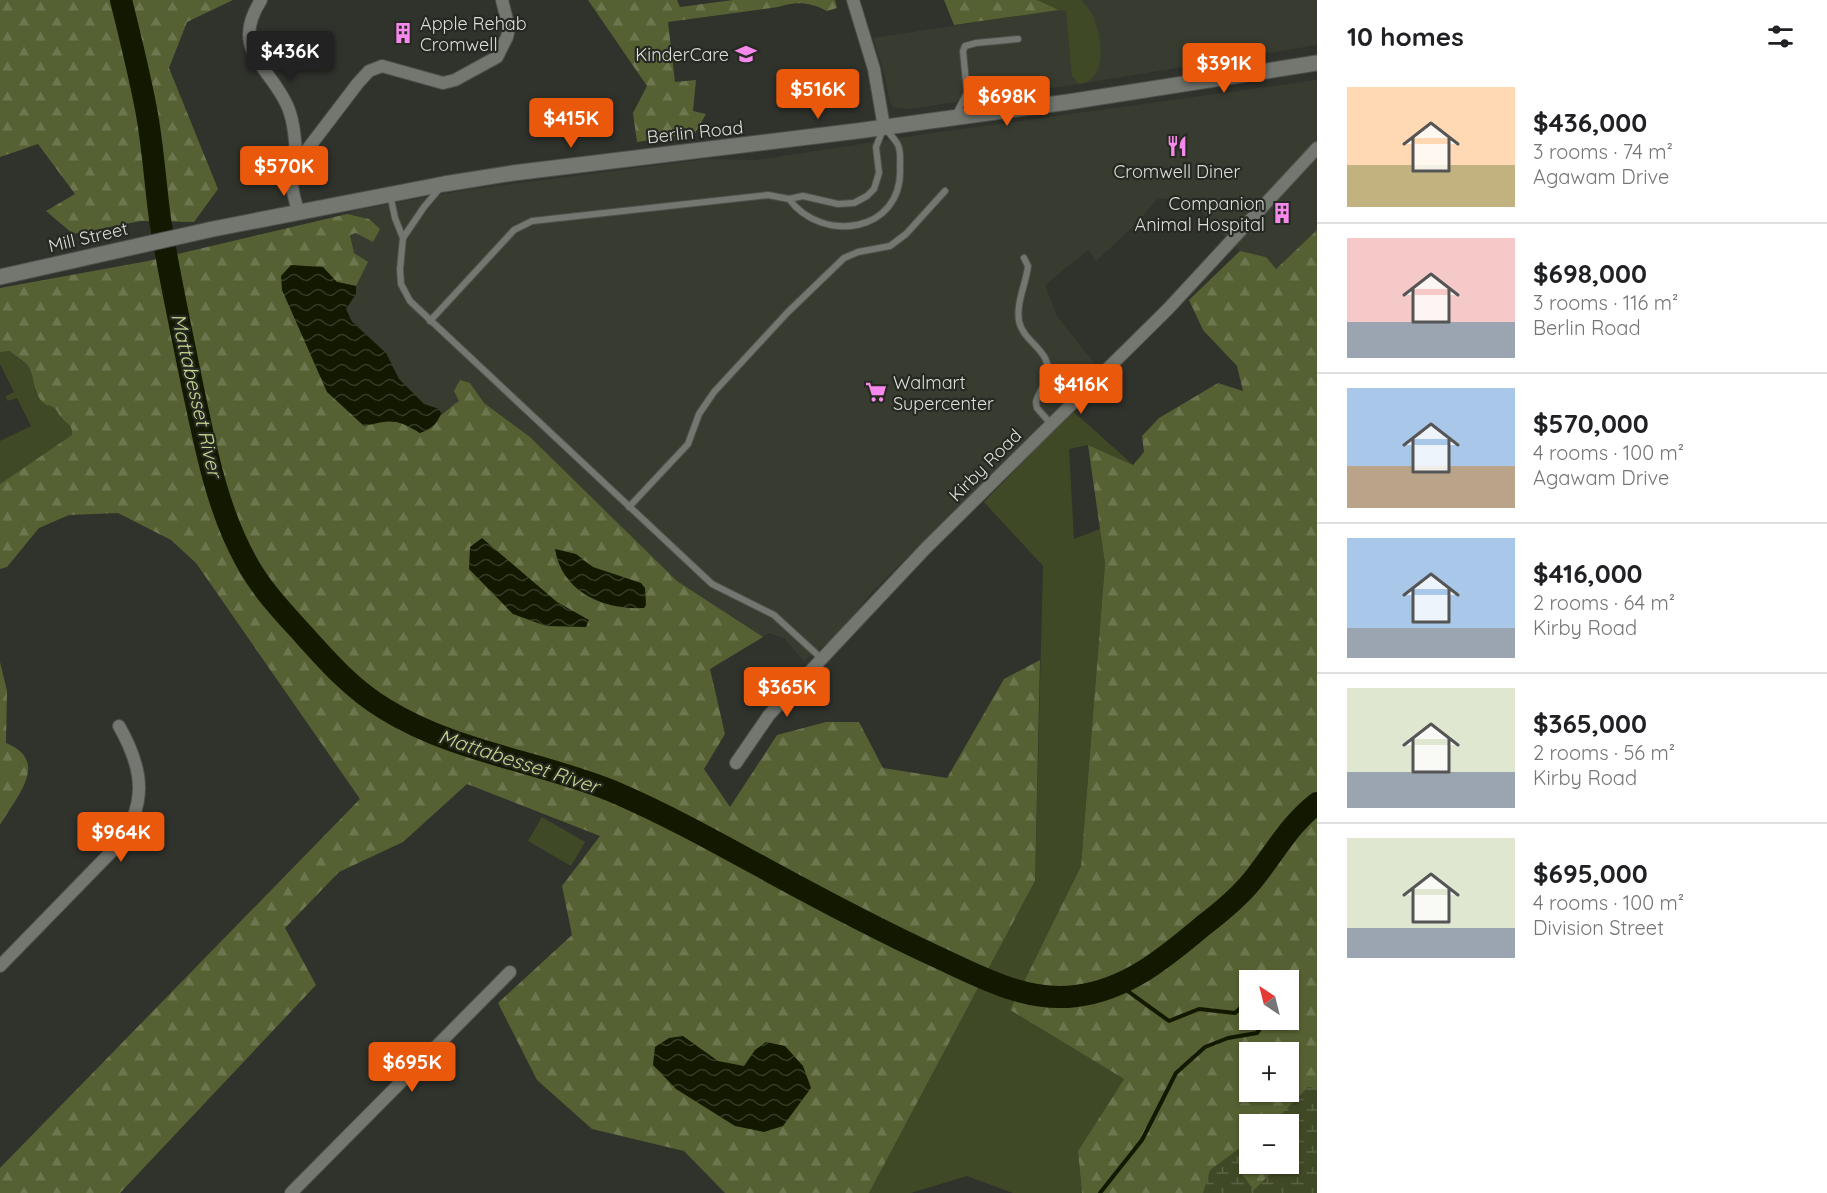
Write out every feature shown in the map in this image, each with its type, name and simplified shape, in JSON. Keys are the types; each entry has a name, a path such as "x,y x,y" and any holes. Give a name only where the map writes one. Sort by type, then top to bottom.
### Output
{"main road":[{"name":"Berlin Road","path":"185,235 390,193 513,173 757,145 1087,99 1317,63"},
{"name":"Mill Street","path":"0,277 185,235"}],"street":[{"path":"261,0 252,14 251,46 258,63 286,103 291,117 297,163"},
{"path":"298,211 291,186 292,173 297,163 358,83 369,72 382,66 443,83 454,80 496,57 507,37 509,28 502,0"},
{"path":"853,0 874,69 884,127"},
{"name":"Kirby Road","path":"736,763 769,715 926,548 1173,304 1317,148"},
{"path":"0,966 117,846 128,831 138,805 140,776 134,757 119,726"},
{"path":"291,1193 510,972"}],"lane":[{"path":"955,117 967,93 963,51 965,46 1018,39"},
{"path":"430,321 514,230 532,221 768,195 789,199 803,196 838,204 854,203 874,189 879,173 876,147 884,127 899,146 899,189 893,202 886,211 862,225 844,227 825,224 798,212 789,199"},
{"path":"403,238 424,207 444,184"},
{"path":"629,507 688,444 699,414 714,392 787,313 844,258 858,252 874,251 890,246 906,234 945,191"},
{"path":"390,193 395,218 403,238 401,284 410,301 712,584 774,615 822,659"},
{"path":"1024,258 1028,266 1018,308 1018,318 1024,332 1040,349 1047,362 1047,377 1036,402 1051,424"}],"shaded area":[{"path":"1037,0 1317,0 1317,45 908,109 894,107 890,102 873,38 1058,10"},
{"path":"1317,80 1317,230 1276,269 1266,257 1240,251 1192,202 1158,198 1135,225 1096,261 1088,250 1045,285 1057,316 1098,368 872,592 835,637 804,661 784,638 769,633 763,637 677,581 530,437 484,403 470,383 459,401 441,413 439,409 424,404 399,379 386,353 350,319 346,309 356,294 356,286 367,262 354,253 350,235 356,233 369,219 347,214 357,210 465,190 707,159 757,160 926,134"}],"green space":[{"path":"0,0 233,0 187,22 169,68 218,189 194,222 141,221 73,234 46,211 75,194 38,144 0,157"},
{"path":"588,0 677,0 680,7 733,0 835,0 837,8 827,11 809,4 797,3 668,22 675,82 696,80 693,111 706,114 695,133 637,142 633,113 647,86"},
{"path":"944,0 1037,0 1059,10 954,25"},
{"path":"1037,0 1081,0 1089,10 1098,30 1101,54 1095,74 1089,81 1079,84 1072,76 1066,11"},
{"path":"347,214 369,219 380,229 373,242 356,233 350,235 354,253 368,262 356,286 337,282 364,425 393,422 420,433 459,401 454,391 460,380 470,383 484,403 530,437 677,581 763,637 710,669 725,734 704,769 730,807 777,735 826,722 859,722 883,768 947,778 1004,679 1040,660 1035,881 869,1193 725,1193 684,1151 592,1129 537,1080 498,1003 572,935 562,886 600,836 467,784 403,842 339,872 285,928 316,985 120,1193 0,1193 0,1168 360,799 196,563 171,540 118,513 69,515 39,528 7,567 0,569 0,484 72,435 72,431 56,409 40,399 27,364 10,351 0,352 0,288 148,261"},
{"path":"1317,230 1317,1193 1082,1193 1078,1151 1124,1079 1010,1010 1081,866 1105,564 1088,445 1133,465 1144,452 1142,436 1159,418 1218,383 1243,391 1237,366 1203,330 1189,300 1240,251 1266,257 1276,269"},
{"path":"10,351 28,366 34,377 35,391 39,398 55,407 62,419 73,428 73,435 0,484 0,441 31,426 17,398 7,401 6,396 14,392 0,364 0,352"},
{"path":"1073,411 1133,465 1088,445 1069,449 1074,539 1100,529 1105,564 1081,866 1010,1010 1124,1079 1078,1151 1082,1193 1013,1193 967,1176 911,1193 869,1193 1035,881 1043,566 984,502"},
{"path":"0,662 7,691 6,743 19,751 26,759 28,769 21,791 0,825"},
{"path":"542,817 585,842 571,866 528,841"},
{"path":"1308,1087 1317,1088 1317,1193 1203,1193 1210,1170 1239,1148 1239,1174 1242,1174 1254,1190 1270,1174 1299,1174 1299,1114 1282,1114 1293,1102 1299,1102 1299,1096"}],"water":[{"path":"291,265 323,267 337,282 356,286 356,294 346,309 352,322 386,353 399,379 424,404 439,409 441,413 433,426 420,433 393,422 364,426 327,392 282,290 281,276"},
{"path":"482,538 557,602 589,620 586,627 546,626 513,614 469,569 470,547"},
{"path":"555,549 576,554 593,567 641,583 645,588 646,605 644,608 614,606 587,595 566,577"},
{"path":"683,1036 718,1061 744,1066 755,1050 766,1042 785,1046 803,1066 811,1088 783,1126 764,1132 735,1126 676,1089 653,1065 655,1047 669,1038"}],"waterway":[{"name":"Mattabesset River","path":"121,0 146,109 160,219 179,322 219,497 236,540 258,581 331,665 373,701 412,724 439,736 612,791 692,829 914,946 1003,986 1039,996 1076,996 1095,993 1129,979 1160,960 1241,893 1289,831 1317,803"},
{"path":"1118,984 1169,1021 1199,1009 1235,1013 1239,1009"},
{"path":"1100,1193 1142,1140 1176,1073 1205,1047 1228,1038 1257,1033 1259,1030"}],"place":[{"name":"Apple Rehab Cromwell","path":"403,33"},
{"name":"KinderCare","path":"746,54"},
{"name":"Cromwell Diner","path":"1177,146"},
{"name":"Companion Animal Hospital","path":"1282,213"},
{"name":"Walmart Supercenter","path":"876,392"}]}
